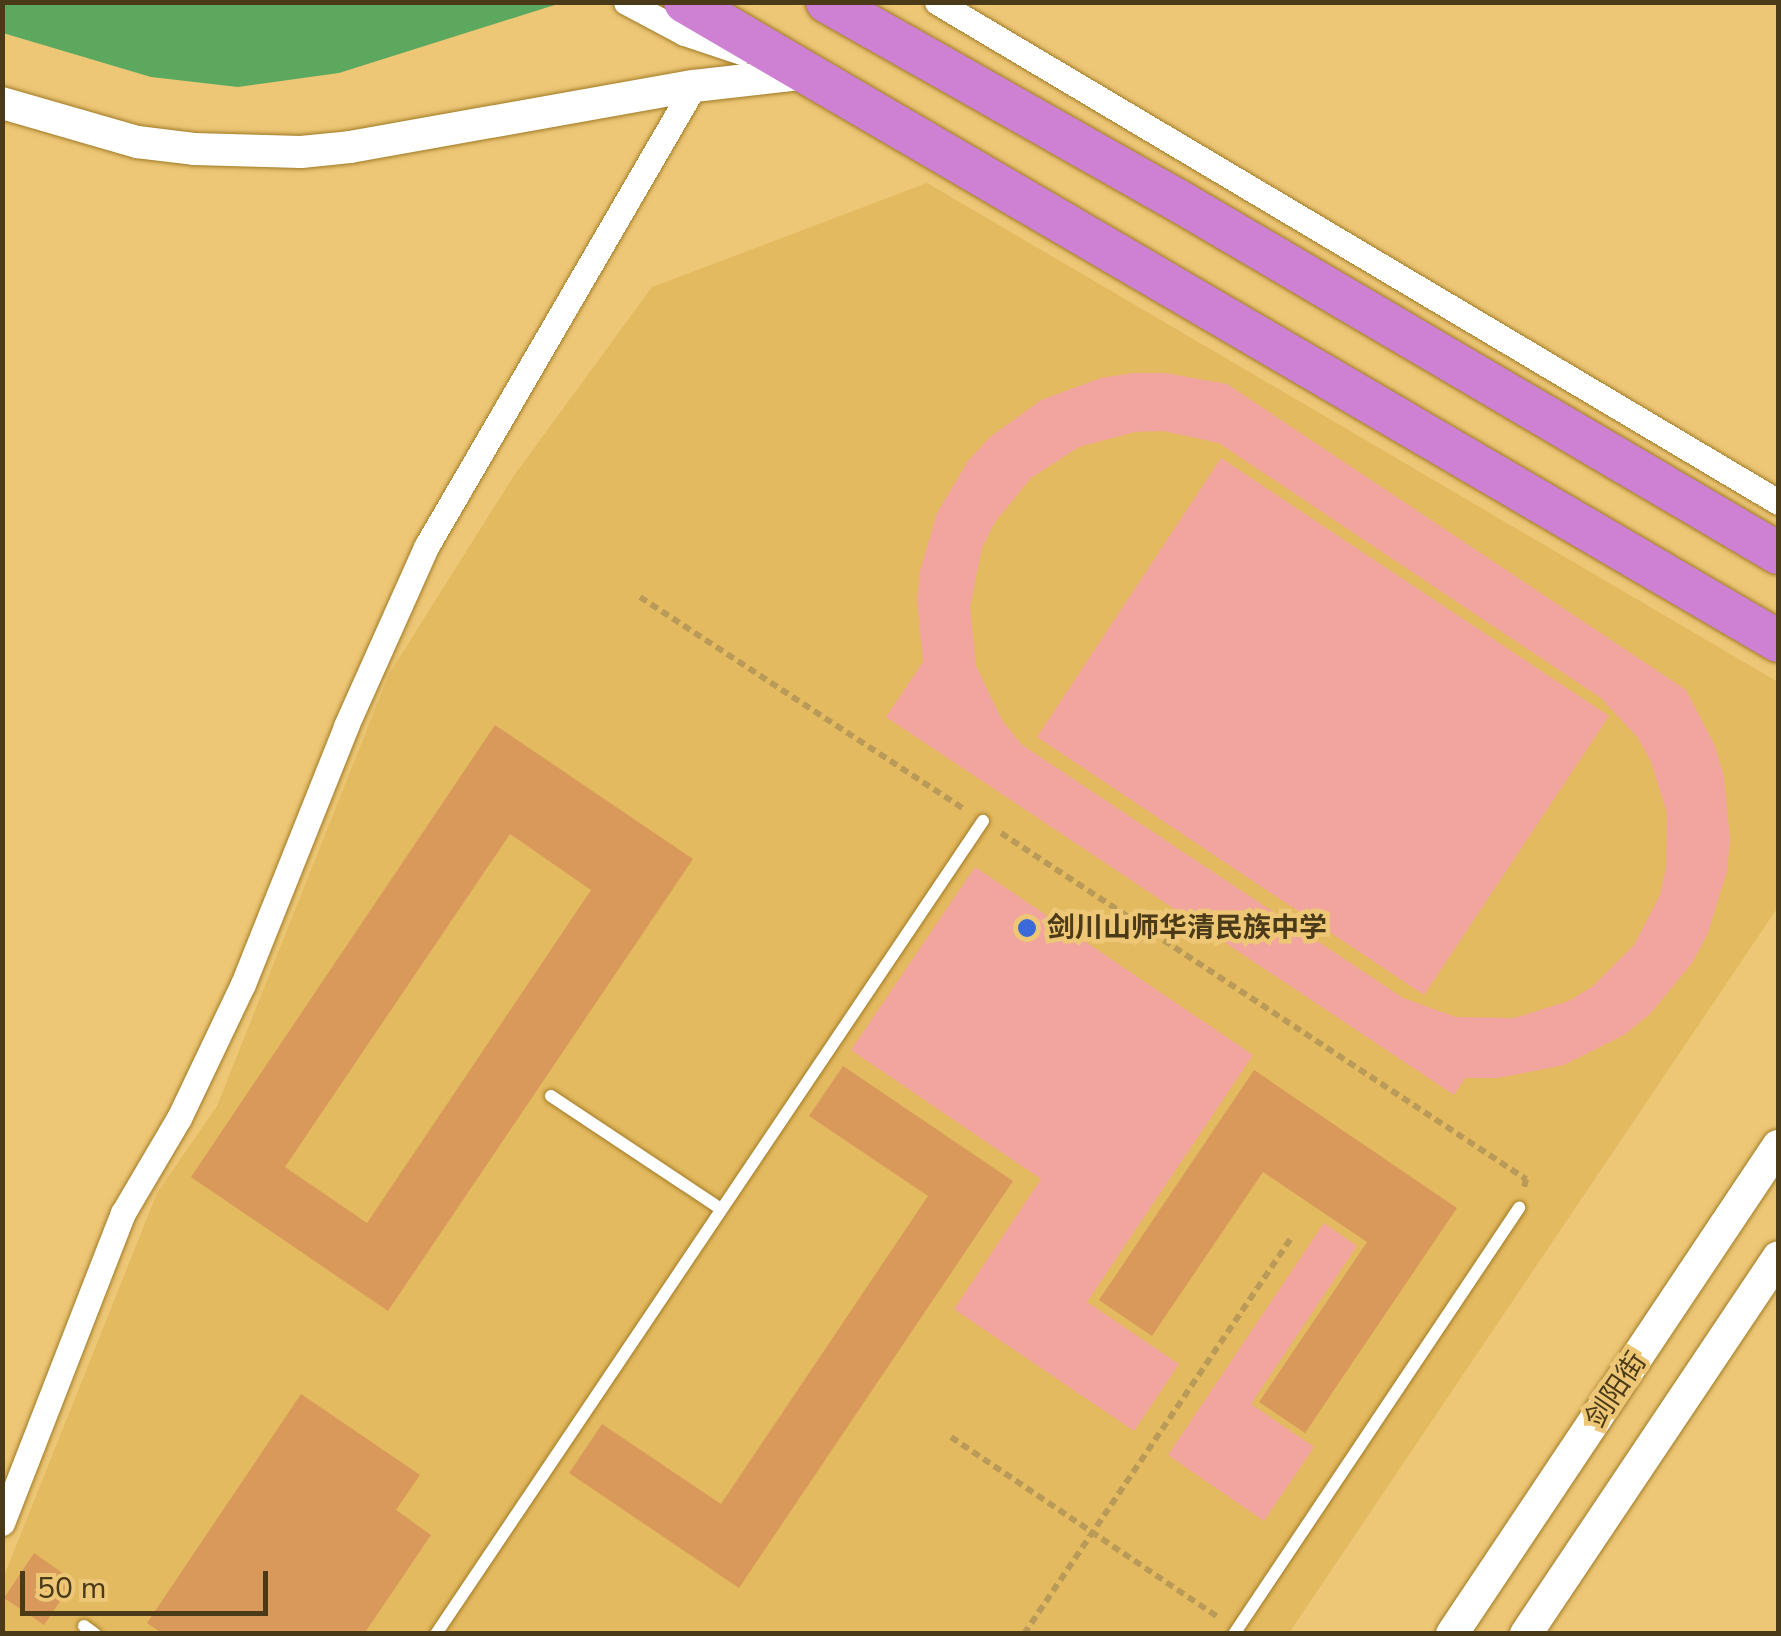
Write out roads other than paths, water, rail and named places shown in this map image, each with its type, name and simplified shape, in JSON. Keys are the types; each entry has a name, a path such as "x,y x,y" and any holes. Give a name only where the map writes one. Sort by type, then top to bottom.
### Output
{"highway":[{"path":"826,2 1184,204 1778,553"},
{"path":"668,10 808,74 1778,641"}],"street":[{"path":"626,2 668,10"},
{"path":"937,2 1778,502"},
{"path":"2,104 137,142 285,152 350,147 694,86 808,74"},
{"path":"2,1523 123,1213 179,1118 243,984 346,726 426,547 694,86"},
{"name":"剑阳街","path":"1452,1634 1778,1146"},
{"path":"1526,1634 1778,1257"}],"lane":[{"path":"436,1634 983,822"},
{"path":"550,1096 721,1209"},
{"path":"1235,1632 1519,1208"}],"place":[{"name":"剑川山师华清民族中学","path":"1027,928"}]}
